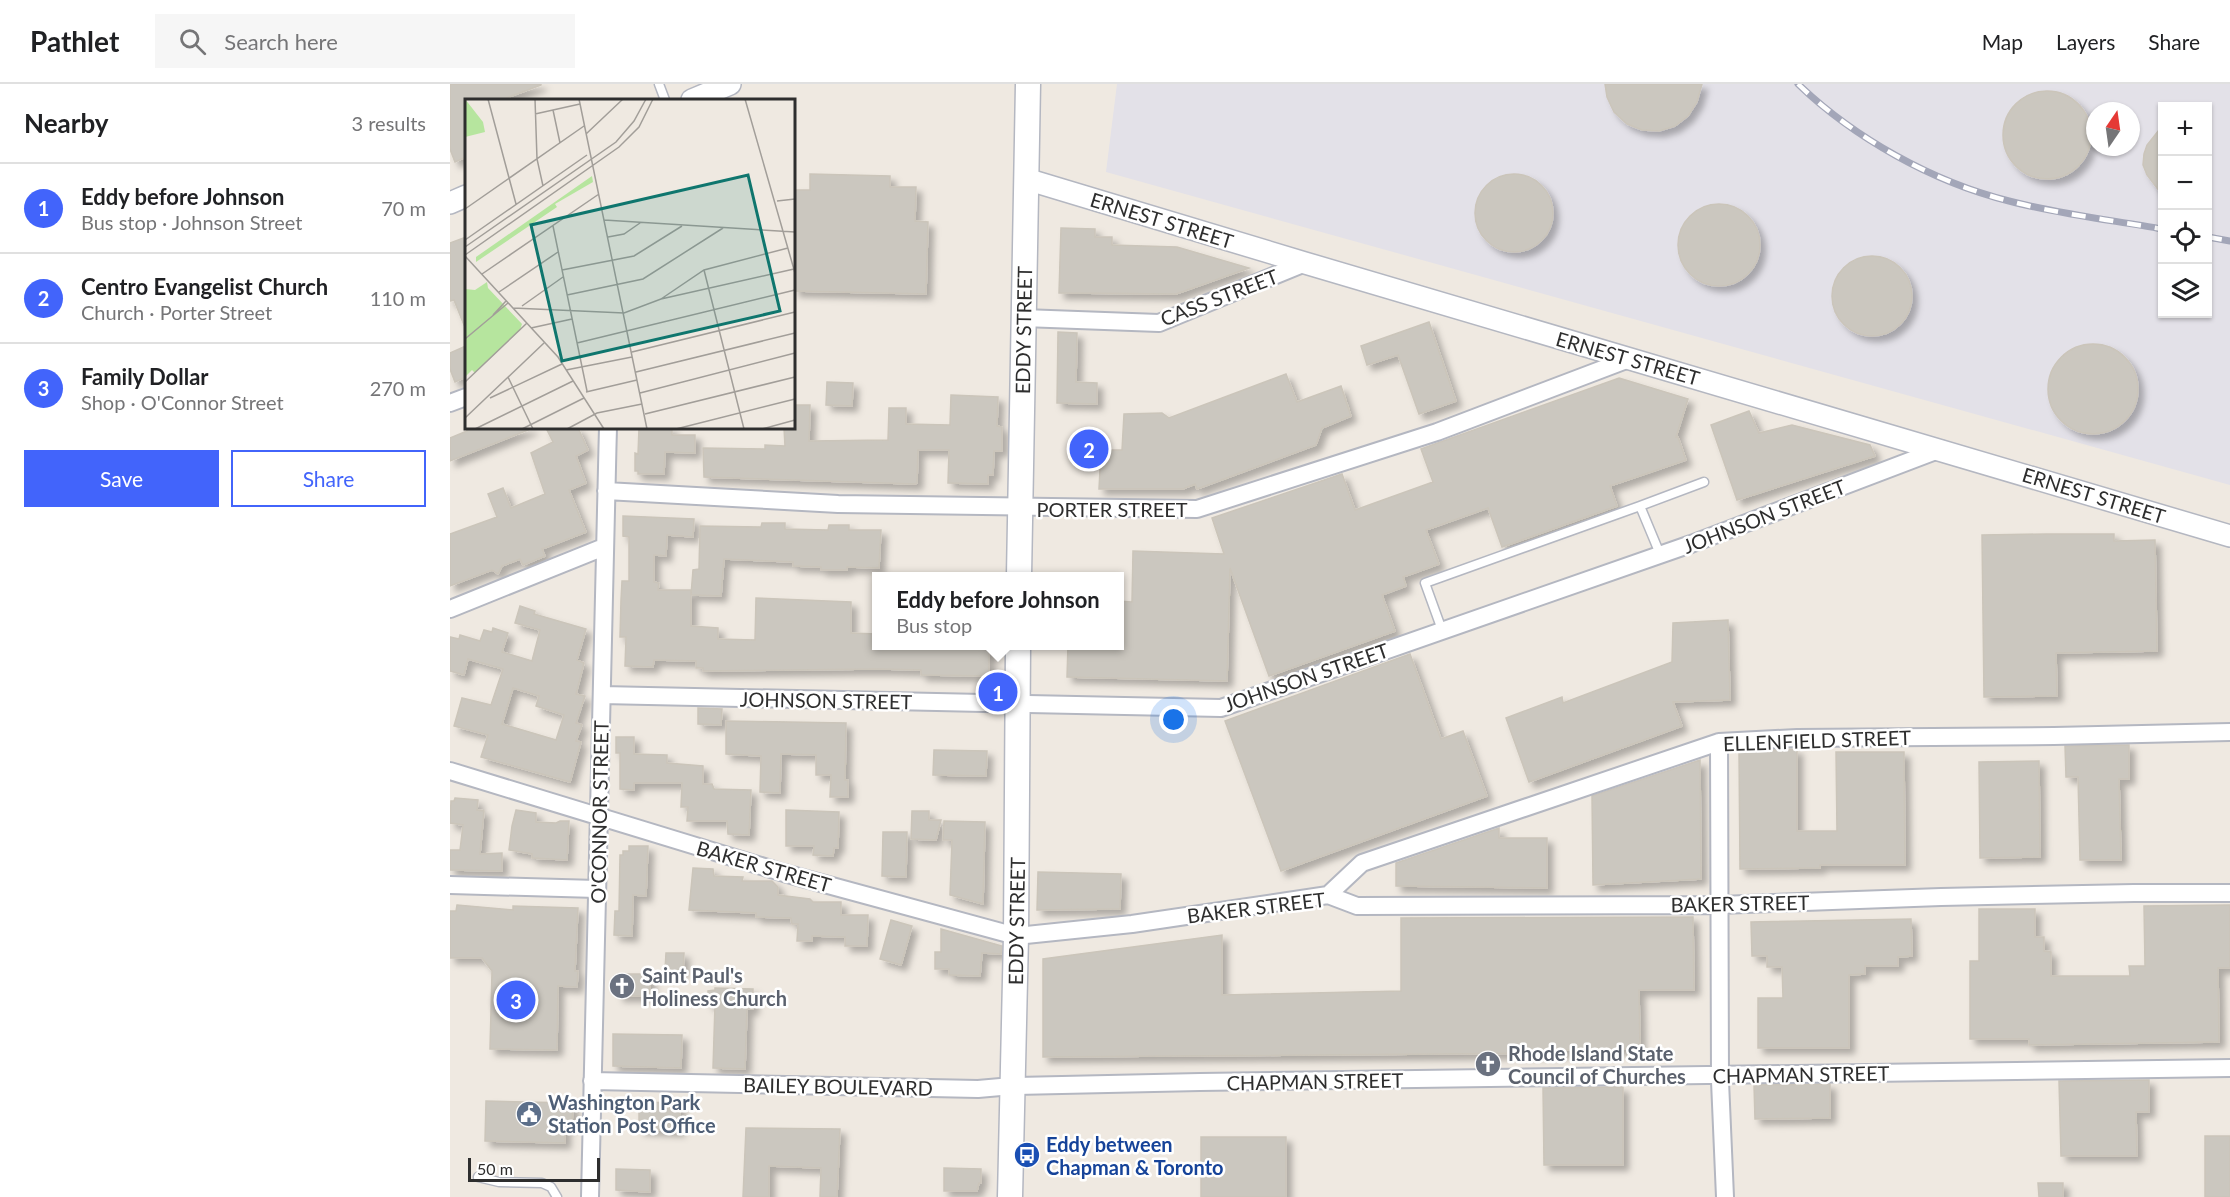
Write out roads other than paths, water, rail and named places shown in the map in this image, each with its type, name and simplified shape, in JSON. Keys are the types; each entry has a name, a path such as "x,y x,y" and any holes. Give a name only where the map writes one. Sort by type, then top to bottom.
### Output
{"main road":[{"name":"EDDY STREET","path":"1019,572 1028,84"},
{"name":"EDDY STREET","path":"1010,1197 1016,936 1018,650"}],"street":[{"path":"694,99 730,84"},
{"name":"ERNEST STREET","path":"1026,179 2230,536"},
{"path":"450,203 465,196"},
{"name":"CASS STREET","path":"1023,318 1159,322 1305,263"},
{"name":"PORTER STREET","path":"606,492 838,504 1197,509 1437,432 1629,359"},
{"path":"450,403 465,397"},
{"name":"O'CONNOR STREET","path":"590,1197 597,817 608,429"},
{"name":"JOHNSON STREET","path":"602,695 750,700 1018,702 1221,708 1660,554 1941,449"},
{"path":"450,609 604,547"},
{"name":"ELLENFIELD STREET","path":"1328,895 1362,863 1719,742 1797,738 2230,732"},
{"path":"1719,742 1720,1075 1725,1197"},
{"name":"BAKER STREET","path":"450,771 783,873 1016,936 1128,924 1328,895 1357,906 1719,905 2134,892 2230,893"},
{"path":"450,885 597,889"},
{"name":"CHAPMAN STREET","path":"1012,1086 2230,1068"},
{"name":"BAILEY BOULEVARD","path":"592,1081 978,1089 1012,1086"}],"lane":[{"path":"659,84 665,99"},
{"path":"1442,630 1425,583 1704,482"},
{"path":"1640,506 1660,554"},
{"path":"478,1177 499,1182 542,1183 551,1187 557,1197"}],"railway":[{"path":"1798,84 1820,104 1869,140 1896,156 1952,182 1980,193 2028,206 2158,228"},
{"path":"2212,238 2230,241"}],"place":[{"name":"Centro Evangelist Church","path":"1089,449"},
{"name":"Eddy before Johnson","path":"998,692"},
{"name":"Saint Paul's Holiness Church","path":"622,986"},
{"name":"Family Dollar","path":"516,1000"},
{"name":"Rhode Island State Council of Churches","path":"1488,1064"},
{"name":"Washington Park Station Post Office","path":"529,1114"},
{"name":"Eddy between Chapman & Toronto","path":"1027,1155"}]}
